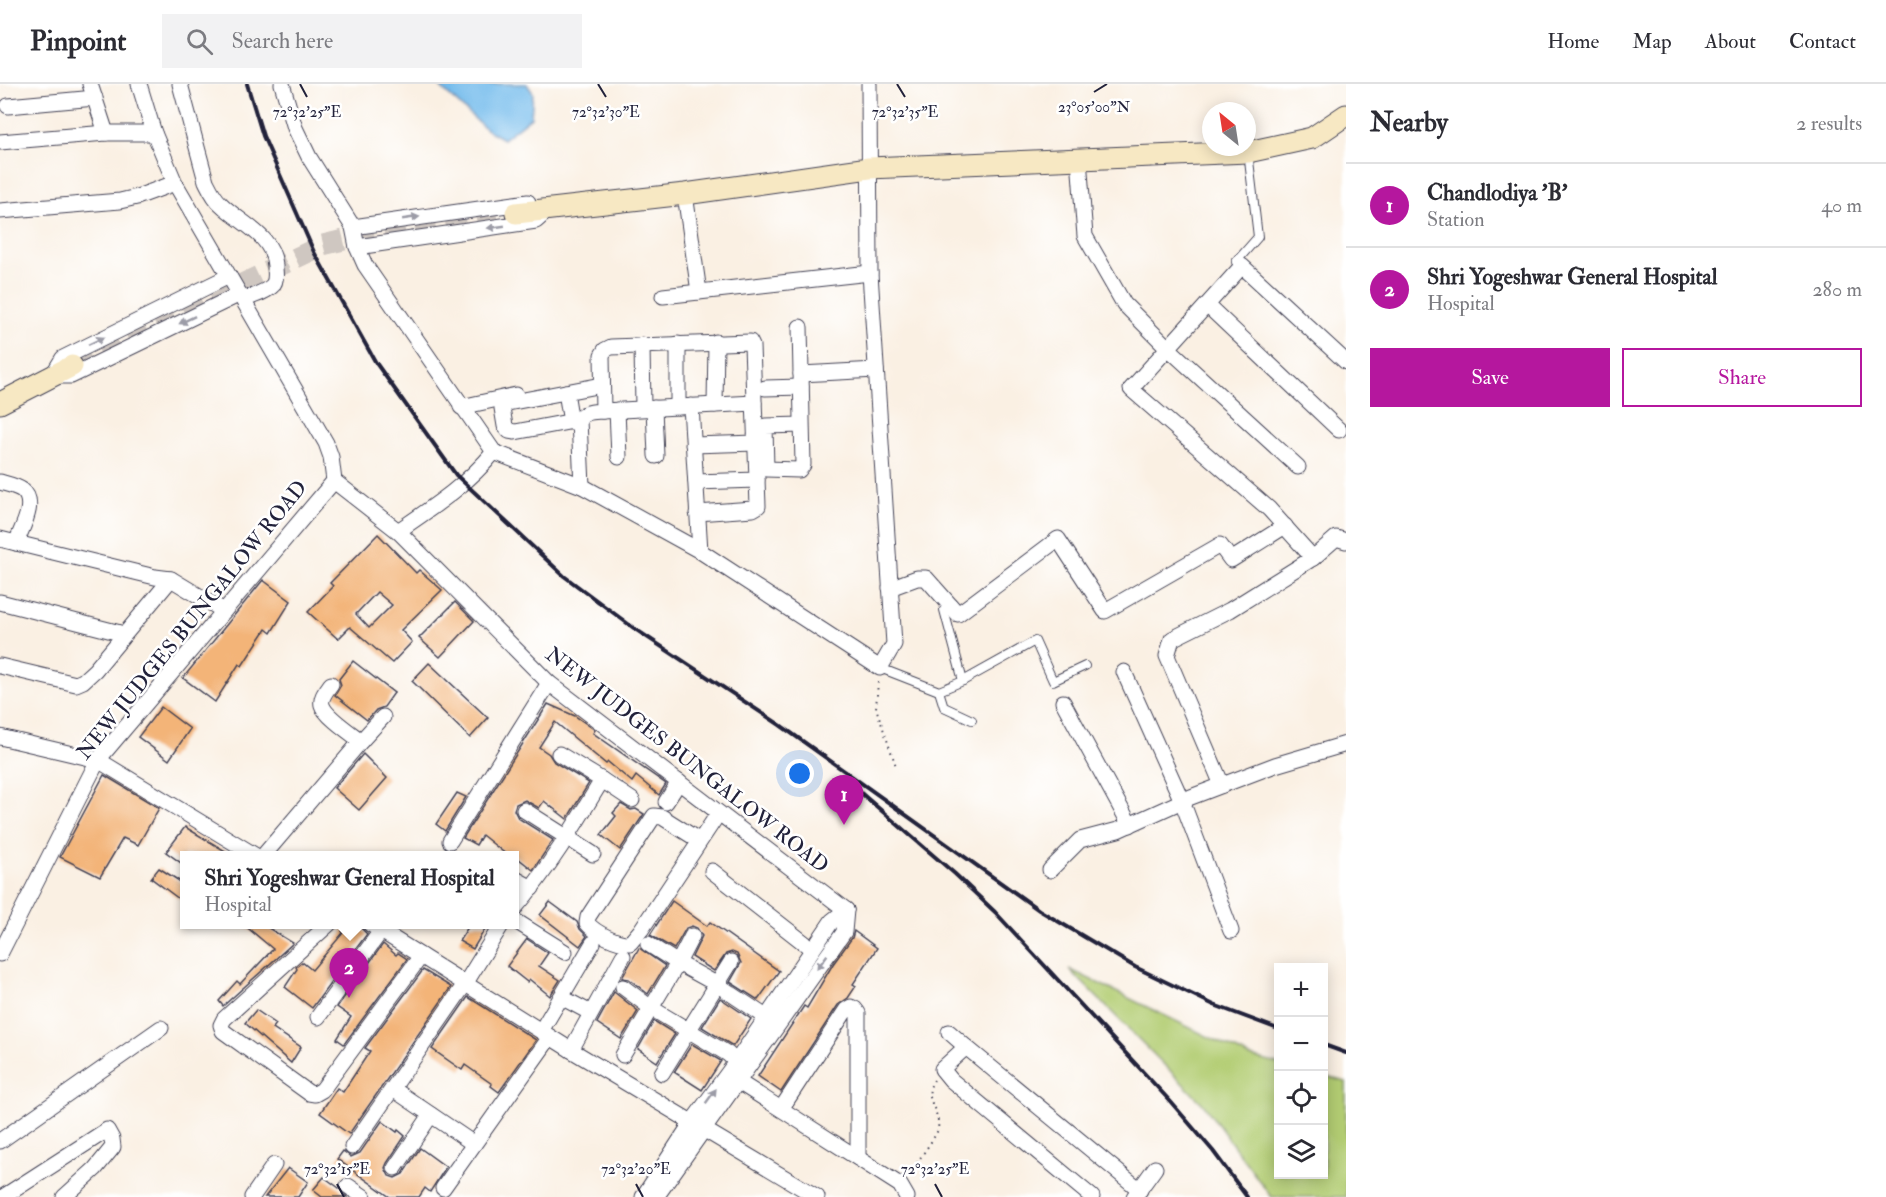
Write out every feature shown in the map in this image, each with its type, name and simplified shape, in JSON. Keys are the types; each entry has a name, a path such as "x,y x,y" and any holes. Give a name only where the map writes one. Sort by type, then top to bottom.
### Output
{"street":[{"path":"139,84 154,132 175,183 326,443 331,457 334,481"},
{"path":"52,376 71,376 273,284 276,279 274,256 264,240 249,225 221,204 210,190 180,84"},
{"path":"282,84 295,128 309,157 353,227 357,248 364,265 494,452 582,486 700,551 880,668 894,644 870,273 869,84"},
{"path":"8,106 92,91 106,133"},
{"path":"1256,150 1312,138 1346,115"},
{"path":"0,142 106,133 154,132"},
{"path":"516,213 685,194 869,168 1202,154"},
{"path":"1079,159 1085,236 1124,304 1168,348 1298,467"},
{"path":"0,211 120,201 175,183"},
{"path":"685,194 699,292"},
{"path":"353,227 532,201 550,209"},
{"path":"357,248 536,221 550,209"},
{"path":"1313,558 1269,509 1131,389 1242,266 1346,362"},
{"path":"663,296 870,273"},
{"path":"52,376 63,358 229,276"},
{"path":"1207,305 1339,430"},
{"path":"800,327 802,424"},
{"path":"715,405 716,342"},
{"path":"619,457 610,410 602,385 602,355 605,350 611,347 642,345 750,342 752,346 758,506 698,513"},
{"path":"678,344 685,406 693,445 700,551"},
{"path":"642,345 656,456"},
{"path":"0,403 72,366"},
{"path":"765,388 876,370"},
{"path":"461,406 602,385"},
{"path":"563,389 504,405 502,408 505,426 509,431 515,432 575,421 587,412 754,403"},
{"path":"563,389 575,421 582,486"},
{"path":"693,445 756,443"},
{"path":"398,531 460,488 494,452"},
{"path":"696,482 757,480"},
{"name":"NEW JUDGES BUNGALOW ROAD","path":"0,954 98,760 334,481 398,531 549,683 846,910"},
{"path":"0,482 22,490 27,497 29,505 16,543"},
{"path":"890,588 917,578 926,578 958,614 1058,539 1106,613 1220,545 1231,560 1285,526"},
{"path":"1222,785 1167,656 1172,639 1230,610 1313,558 1336,538 1346,541"},
{"path":"0,539 154,577 171,579 224,611"},
{"path":"0,666 76,684 83,681 95,670 171,579"},
{"path":"0,602 124,634"},
{"path":"1124,672 1182,801 1231,932"},
{"path":"450,841 549,683"},
{"path":"331,684 323,696 322,705 361,741"},
{"path":"1063,702 1130,825"},
{"path":"266,851 383,717"},
{"path":"0,737 98,760 249,851"},
{"path":"1050,870 1080,840 1118,830 1182,801 1275,765 1346,744"},
{"path":"559,754 632,800"},
{"path":"519,903 567,837 602,780"},
{"path":"666,802 679,782"},
{"path":"524,810 593,854"},
{"path":"700,841 662,817 654,816 588,917 591,928 622,944 630,943 641,930 718,814"},
{"path":"712,871 812,949"},
{"path":"519,881 532,888"},
{"path":"656,1197 765,1017 832,921 846,910"},
{"path":"643,1197 697,1126 737,1081 844,932 846,910"},
{"path":"519,923 566,952"},
{"path":"323,929 224,1019 221,1025 223,1031 309,1093 315,1094 322,1090 421,956"},
{"path":"318,1017 374,929"},
{"path":"377,929 810,1195"},
{"path":"352,1147 465,984 499,929"},
{"path":"623,1054 692,936"},
{"path":"443,1188 545,1034 561,997 593,943"},
{"path":"648,944 718,985 765,1017"},
{"path":"571,1050 623,956"},
{"path":"662,1073 731,962"},
{"path":"622,987 651,1008 728,1054 736,1062"},
{"path":"561,997 591,1013"},
{"path":"781,1108 846,1010 851,1007 855,1009 858,1013 858,1158"},
{"path":"0,1141 161,1028"},
{"path":"949,1032 1137,1193 1155,1168"},
{"path":"966,1047 942,1070 951,1080 1092,1197"},
{"path":"737,1081 900,1185 907,1197"},
{"path":"393,1089 474,1144"},
{"path":"395,1168 431,1115"},
{"path":"3,1197 107,1130 113,1147 95,1169 64,1197"},
{"path":"252,1197 274,1165"},
{"path":"348,1186 364,1197"}],"lane":[{"path":"1236,262 1258,237 1248,156"},
{"path":"945,610 963,681"},
{"path":"880,668 939,691 963,681 1035,641 1053,681 1084,666"},
{"path":"939,691 944,707 972,720"}],"path":[{"path":"880,668 876,708 896,766"},
{"path":"914,1168 938,1130 938,1115 929,1101 931,1084 942,1070"}],"green space":[{"path":"1069,969 1250,1057 1274,1063 1274,1179 1328,1179 1328,1077 1346,1082 1346,1197 1271,1197 1203,1104"}],"water":[{"path":"438,84 527,84 533,93 531,117 503,139 487,130"}],"building":[{"path":"378,534 416,573 419,570 442,590 401,630 412,642 392,663 350,627 338,639 308,612 333,586 330,583","holes":["377,592 392,605 369,628 356,614"]},
{"path":"263,580 291,601 271,633 266,629 242,666 239,664 215,702 183,678"},
{"path":"455,602 474,621 440,657 419,638"},
{"path":"353,661 394,693 384,707 376,710 367,720 335,695 341,685 339,679"},
{"path":"429,663 488,718 470,738 412,681"},
{"path":"548,704 575,716 595,730 593,733 666,784 659,795 636,776 632,782 555,722 539,747 549,754 554,762 589,783 567,819 544,801 539,808 525,800 516,804 514,810 518,818 553,840 533,870 519,859 519,851 502,851 482,835 476,845 463,838"},
{"path":"161,707 190,729 169,760 138,737"},
{"path":"363,754 387,778 359,810 334,788"},
{"path":"104,775 159,808 138,845 123,838 100,877 60,857"},
{"path":"457,793 466,797 445,831 436,824"},
{"path":"621,804 644,814 620,850 601,835 616,816 613,813"},
{"path":"185,827 225,851 180,851 180,862 166,852"},
{"path":"159,868 180,881 179,899 151,878"},
{"path":"672,901 707,926 710,922 779,971 758,1000 730,982 741,963 737,954 732,952 726,954 714,971 692,957 702,936 697,928 692,926 686,928 674,949 650,935"},
{"path":"550,902 577,922 587,936 580,946 540,915"},
{"path":"249,929 270,929 293,943 223,1006 219,1001 237,981 240,984 273,949"},
{"path":"343,929 362,929 367,934 312,1008 285,987 297,969 296,967 302,962 312,970 343,933"},
{"path":"467,929 485,929 473,949 459,941"},
{"path":"854,931 877,948 853,984 856,986 848,998 838,1005 781,1092 758,1076 804,1006 807,1008 833,964 852,938"},
{"path":"527,939 548,953 539,966 560,980 550,996 529,979 527,982 507,966"},
{"path":"383,944 396,955 398,953 407,959 344,1044 337,1039 351,1017 337,1007"},
{"path":"639,948 665,966 648,994 629,979 622,978"},
{"path":"423,970 451,987 349,1134 320,1113 337,1088 343,1092 370,1051 365,1048"},
{"path":"614,992 638,1011 621,1039 597,1023"},
{"path":"468,997 536,1040 499,1092 491,1086 492,1084 465,1065 462,1070 432,1049"},
{"path":"720,998 751,1019 733,1046 702,1027"},
{"path":"256,1010 276,1024 273,1028 301,1047 291,1063 245,1023"},
{"path":"654,1021 675,1034 657,1062 638,1049"},
{"path":"692,1044 721,1061 702,1090 674,1072"},
{"path":"382,1121 405,1136 385,1168 389,1176 395,1178 403,1174 420,1148 446,1167 430,1192 425,1188 419,1197 390,1197 337,1159 343,1151 351,1157 360,1153"},
{"path":"288,1168 308,1182 298,1197 265,1197"},
{"path":"324,1177 347,1197 322,1197 313,1190"}],"tunnel":[{"path":"72,366 323,245 356,237 516,213"}],"railway":[{"path":"247,84 263,136 314,252 376,363 456,475 564,576 635,629 780,725 1039,910 1135,967 1214,1005 1274,1028"},
{"path":"854,787 955,874 995,912 1170,1101 1213,1151 1247,1197"},
{"path":"1328,1046 1346,1053"}],"place":[{"name":"Chandlodiya 'B'","path":"844,825"},
{"name":"Shri Yogeshwar General Hospital","path":"349,998"}]}
